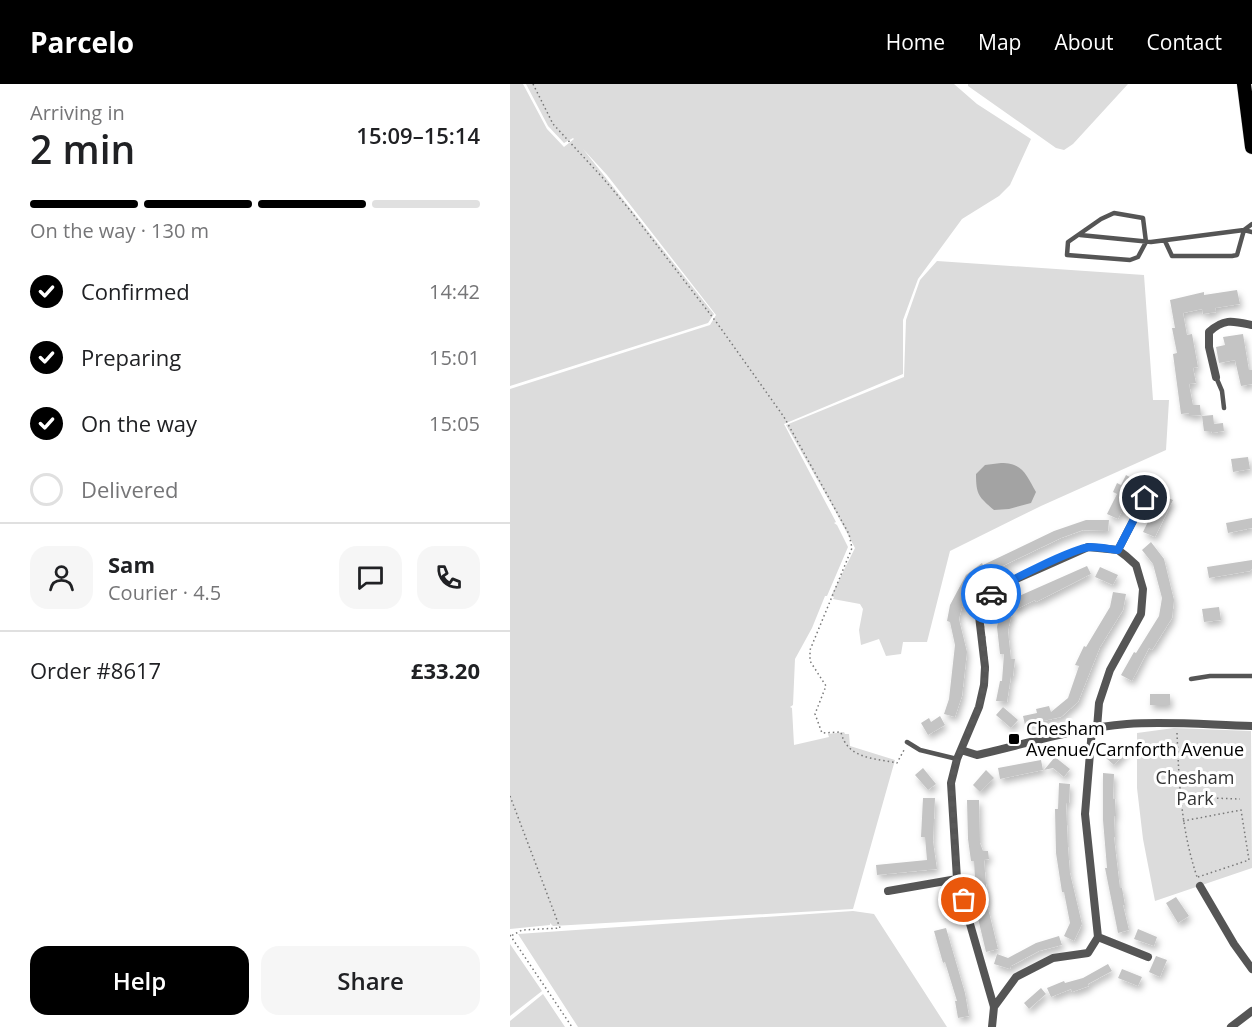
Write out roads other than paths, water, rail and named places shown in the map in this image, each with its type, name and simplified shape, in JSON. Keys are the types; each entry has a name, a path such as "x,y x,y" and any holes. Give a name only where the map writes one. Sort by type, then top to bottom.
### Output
{"main road":[{"path":"1244,84 1252,147"}],"street":[{"path":"1216,377 1209,347 1209,332 1219,322 1233,321 1252,325"},
{"path":"1118,550 1145,498"},
{"path":"992,1027 994,1007 957,879 951,783 959,754 979,707 984,685 986,668 980,616 984,604 993,592 1016,579 1088,547 1118,550 1136,565 1143,589 1143,601 1141,614 1110,670 1098,703 1094,729 1085,814 1098,938 1088,953 1053,958 1016,977 994,1007"},
{"path":"959,754 976,755 1094,729 1128,724 1252,726"},
{"path":"888,891 957,879"},
{"path":"1200,886 1234,944 1252,969"},
{"path":"1098,938 1148,957"},
{"path":"1231,1027 1252,1011"}],"lane":[{"path":"1114,213 1143,218 1146,242 1138,258 1130,260 1067,255 1068,242 1080,235 1101,219 1114,213"},
{"path":"1166,242 1172,256 1237,255 1244,230 1252,224"},
{"path":"1080,235 1166,242 1244,230 1252,232"},
{"path":"1216,377 1222,391 1224,408"},
{"path":"1191,679 1210,676 1252,676"},
{"path":"907,742 920,750 959,754"}],"place":[{"name":"Chesham Avenue/Carnforth Avenue","path":"1014,739"}],"park label":[{"name":"Chesham Park","path":"1195,788"}]}
